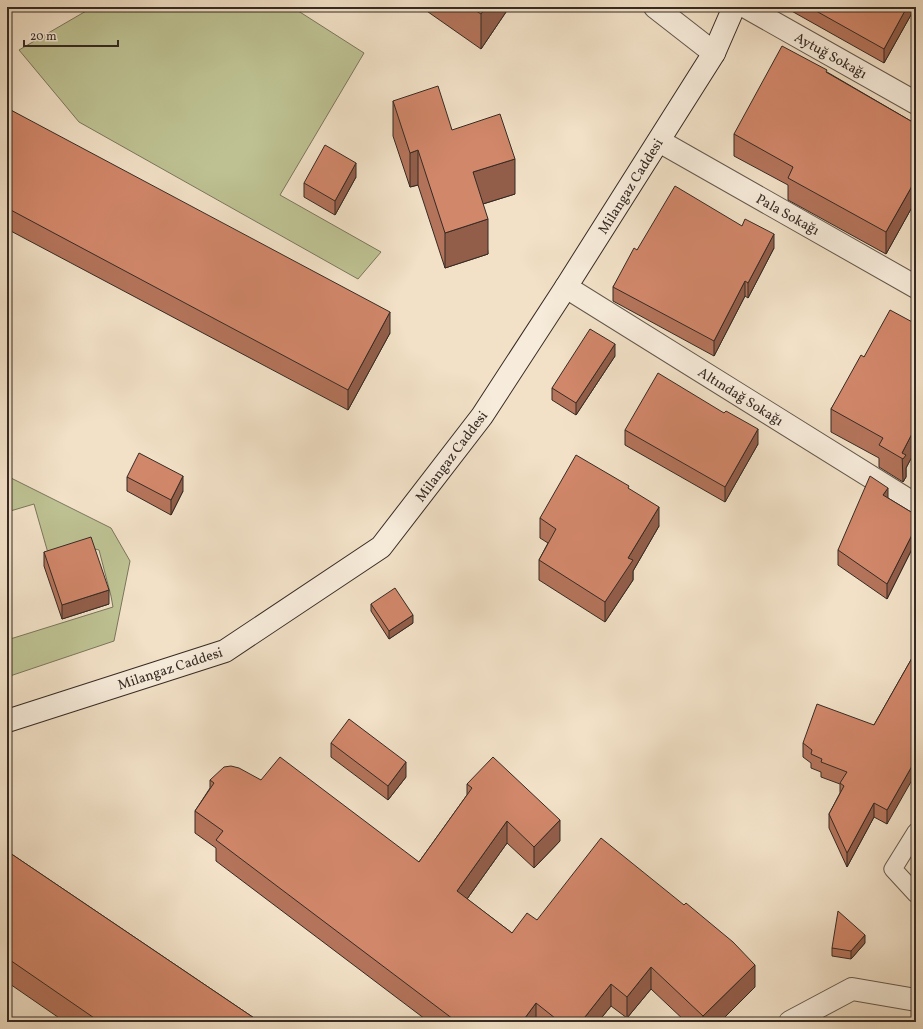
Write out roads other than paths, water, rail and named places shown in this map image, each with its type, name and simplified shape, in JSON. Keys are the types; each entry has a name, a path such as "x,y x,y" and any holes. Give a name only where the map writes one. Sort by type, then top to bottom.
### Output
{"street":[{"path":"655,7 714,53"},
{"name":"Milangaz Caddesi","path":"7,721 226,651 381,547 482,416 659,142 714,53 734,7"},
{"name":"Aytuğ Sokağı","path":"746,7 916,103"},
{"name":"Pala Sokağı","path":"659,142 916,287"},
{"name":"Altındağ Sokağı","path":"566,287 916,505"},
{"path":"790,1022 852,989 916,1000"}],"lane":[{"path":"916,832 893,868 916,894"}]}
